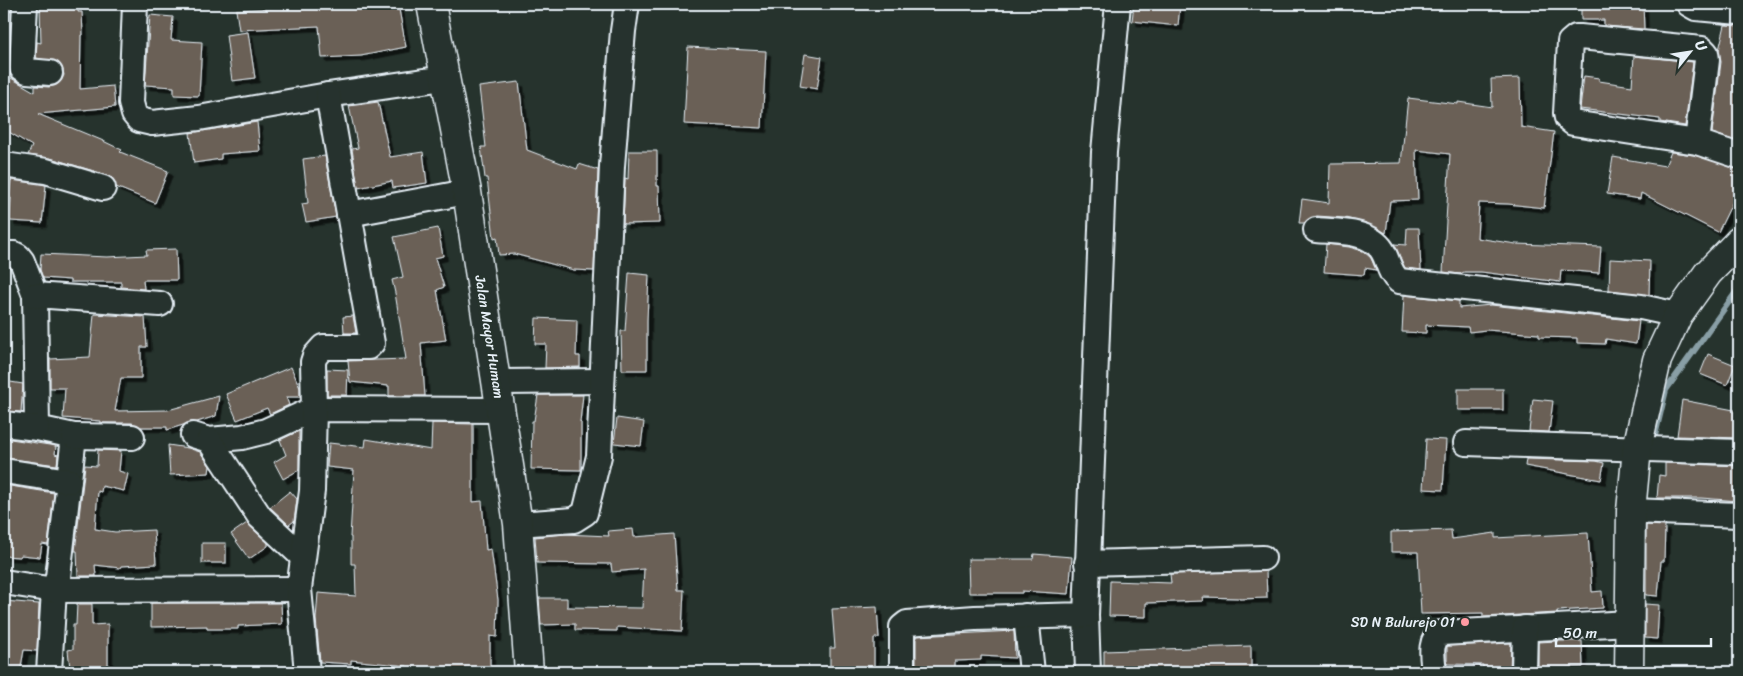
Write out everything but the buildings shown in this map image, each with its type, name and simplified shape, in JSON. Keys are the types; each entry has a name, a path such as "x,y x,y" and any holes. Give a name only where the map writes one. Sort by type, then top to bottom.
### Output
{"main road":[{"name":"Jalan Mayor Humam","path":"431,4 467,192 498,382 518,524 530,672"},
{"path":"1629,672 1637,511 1652,449 1657,360 1678,315 1708,273 1739,241"}],"street":[{"path":"25,4 22,68 27,71 50,73"},
{"path":"135,4 131,103 134,114 139,120 152,123 199,118 328,94 444,78"},
{"path":"518,524 574,520 585,513 599,456 612,166 627,4"},
{"path":"1088,672 1087,563 1104,152 1118,4"},
{"path":"1689,4 1696,8 1739,12"},
{"path":"1696,142 1707,60 1706,53 1702,49 1580,37 1570,42 1566,113 1567,118 1573,124 1696,142 1739,156"},
{"path":"307,672 299,589 312,491 313,362 319,350 323,347 368,347 372,343 328,94"},
{"path":"4,165 46,170 103,188"},
{"path":"349,214 467,192"},
{"path":"1316,230 1363,236 1374,240 1382,250 1390,272 1399,281 1641,307 1678,315"},
{"path":"4,254 14,254 22,261 35,295 37,428"},
{"path":"35,295 160,304"},
{"path":"498,382 602,381"},
{"path":"303,558 260,518 201,438 242,437 266,431 314,409 501,410"},
{"path":"4,424 37,428 74,436 132,436"},
{"path":"49,672 54,590 58,577 74,436"},
{"path":"1466,443 1739,452"},
{"path":"4,471 69,481"},
{"path":"1637,511 1739,515"},
{"path":"1087,563 1263,558"},
{"path":"4,582 54,590 299,589"},
{"path":"902,672 902,627 907,623 974,618 1086,615"},
{"path":"1026,616 1032,672"},
{"path":"1434,672 1434,638 1441,633 1630,623"},
{"path":"1524,672 1525,628"}],"waterway":[{"path":"1653,444 1666,390 1739,288"}],"place":[{"name":"SD N Bulurejo 01","path":"1465,622"}]}
